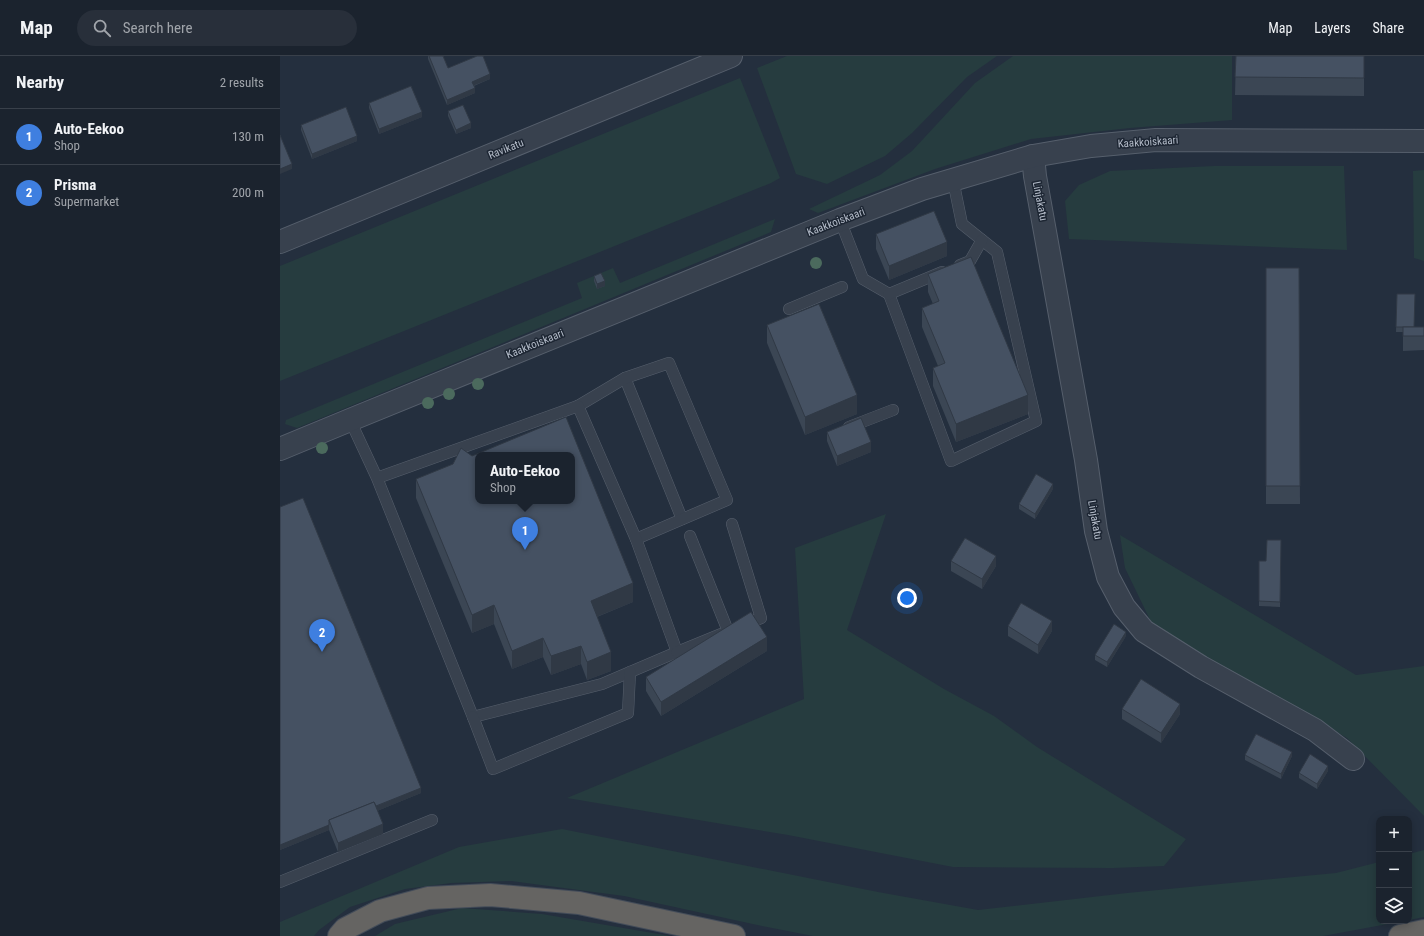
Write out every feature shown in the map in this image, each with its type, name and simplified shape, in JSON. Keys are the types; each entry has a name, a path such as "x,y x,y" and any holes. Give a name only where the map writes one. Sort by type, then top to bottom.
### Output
{"highway":[{"path":"339,936 345,929 380,911 387,909 428,898 490,895 579,903 734,936"},
{"path":"1400,936 1424,931"}],"street":[{"name":"Ravikatu","path":"280,242 731,56"},
{"name":"Kaakkoiskaari","path":"280,449 840,220 922,189 1033,156 1091,146 1156,140 1424,141"},
{"name":"Linjakatu","path":"1033,156 1035,176 1086,460 1096,531 1108,577 1124,607 1144,631 1200,667 1315,730 1353,759"}],"lane":[{"path":"840,220 864,279 889,294 951,461 1036,421 997,252 962,224 953,180"},
{"path":"889,294 970,261 982,240"},
{"path":"789,308 842,287"},
{"path":"377,478 578,406 625,378 670,363 726,500 636,539"},
{"path":"625,378 682,519"},
{"path":"578,406 636,539 676,652"},
{"path":"838,432 893,410"},
{"path":"350,420 377,478 493,769 628,713 630,672"},
{"path":"473,717 602,684 761,618 732,524"},
{"path":"690,536 728,631"},
{"path":"280,882 432,820"}],"green space":[{"path":"787,56 997,56 967,77 912,133 885,156 827,184 796,174 757,68"},
{"path":"1013,56 1232,56 1232,120 1130,128 1031,139 935,169 818,213 809,209 880,175 912,151 975,83"},
{"path":"740,78 780,178 771,183 280,381 280,266"},
{"path":"1214,166 1344,166 1347,250 1069,239 1065,201 1079,185 1110,171"},
{"path":"1424,170 1424,261 1414,258 1413,171"},
{"path":"775,219 771,232 297,428 285,424 286,420 582,298 577,283 613,268 620,283"},
{"path":"886,514 847,630 944,689 994,716 1037,747 1186,839 1164,866 1113,868 953,867 788,835 567,798 804,699 795,548"},
{"path":"1120,535 1356,675 1424,666 1424,816 1347,738 1153,626 1125,568"},
{"path":"562,829 878,892 978,910 1127,893 1336,873 1376,863 1376,924 1388,924 1323,936 813,936 624,896 511,881 451,883 405,889 350,907 319,930 314,936 280,936 280,922 459,847"},
{"path":"1424,850 1424,917 1412,919 1412,888 1412,853"},
{"path":"462,908 542,914 670,936 375,936 395,924"}],"building":[{"path":"429,56 443,56 448,68 477,56 483,56 490,74 472,82 475,88 447,100"},
{"path":"1236,56 1364,56 1364,78 1235,77"},
{"path":"411,86 422,112 379,129 369,103"},
{"path":"463,105 471,123 456,130 448,111"},
{"path":"346,107 357,136 312,154 301,125"},
{"path":"280,135 292,164 280,169"},
{"path":"934,211 947,242 889,266 876,234"},
{"path":"971,257 1028,395 956,424 933,368 945,363 922,308 939,301 928,274"},
{"path":"1266,268 1299,268 1300,486 1266,486"},
{"path":"601,273 605,281 597,284 594,276"},
{"path":"1397,294 1415,294 1414,327 1396,327"},
{"path":"819,304 857,395 805,417 767,325"},
{"path":"1403,327 1424,327 1424,336 1403,336"},
{"path":"566,417 633,583 591,601 611,652 587,662 581,646 551,656 543,638 512,651 494,605 472,615 416,479 453,464 461,448 472,456 475,455 475,504 575,504 575,452 482,452"},
{"path":"861,418 871,442 837,456 827,432"},
{"path":"1036,474 1053,484 1035,514 1019,504"},
{"path":"303,498 421,788 376,806 374,802 329,820 329,825 280,845 280,507"},
{"path":"965,538 996,556 982,579 951,561"},
{"path":"1267,540 1281,540 1280,602 1259,601 1259,561 1266,561"},
{"path":"1021,603 1052,621 1038,645 1008,626"},
{"path":"751,612 767,637 661,702 646,677"},
{"path":"1114,624 1126,632 1107,662 1095,655"},
{"path":"1141,679 1180,704 1161,733 1122,709"},
{"path":"1256,734 1292,752 1281,774 1245,755"},
{"path":"1310,754 1328,766 1317,784 1299,773"},
{"path":"374,802 383,824 338,843 329,820"}],"place":[{"name":"Auto-Eekoo","path":"525,550"},
{"name":"Prisma","path":"322,652"}]}
